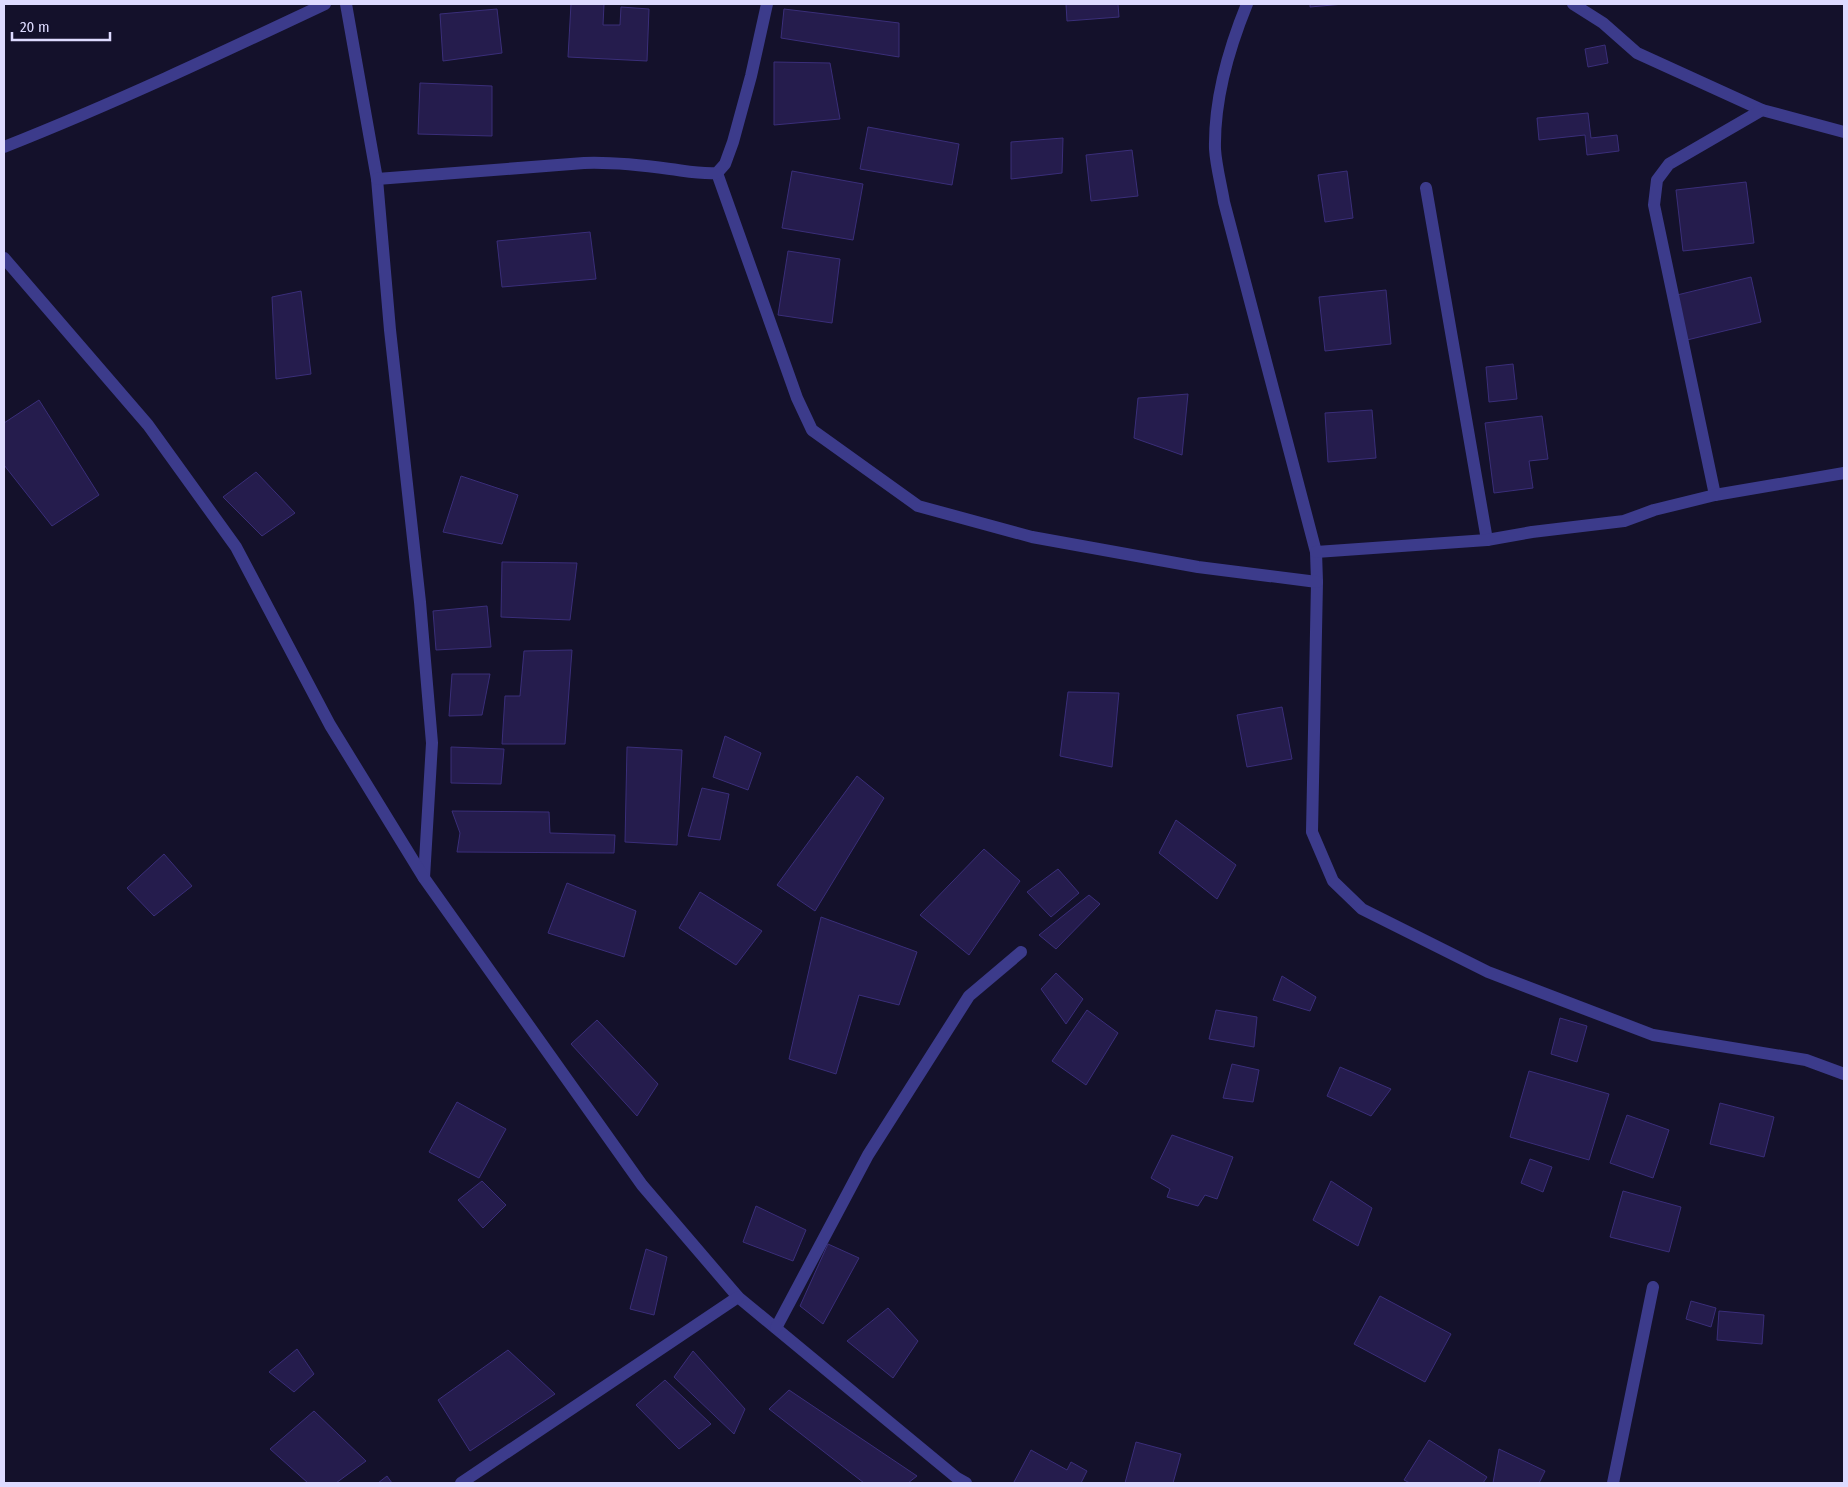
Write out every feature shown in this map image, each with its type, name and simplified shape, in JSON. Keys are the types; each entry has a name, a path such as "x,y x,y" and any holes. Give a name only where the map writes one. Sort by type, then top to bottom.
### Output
{"street":[{"path":"4,147 225,51 325,4"},
{"path":"346,4 377,178 390,330 420,602 432,743 424,878"},
{"path":"377,178 584,163 614,163 701,174 716,173 726,164 733,142 751,76 767,4"},
{"path":"1246,4 1235,33 1219,97 1215,149 1224,202 1316,552 1312,832 1333,881 1362,909 1488,972 1653,1036 1806,1060 1844,1074"},
{"path":"1573,4 1603,23 1636,53 1762,110 1844,132"},
{"path":"1714,495 1654,205 1657,180 1670,164 1762,110"},
{"path":"716,173 797,398 812,430 918,506 1032,536 1198,567 1317,582"},
{"path":"1426,188 1487,540"},
{"path":"4,258 148,425 236,547 330,725 424,878 642,1185 738,1297 959,1482"},
{"path":"1316,552 1487,540 1532,532 1624,521 1654,510 1714,495 1844,473"},
{"path":"776,1328 868,1155 968,996 1021,952"},
{"path":"1613,1483 1654,1287"},
{"path":"462,1483 738,1297"}],"building":[{"path":"571,4 604,4 603,25 620,25 621,7 649,9 647,61 568,57"},
{"path":"1066,4 1118,4 1119,17 1067,21"},
{"path":"1310,4 1344,4 1310,7"},
{"path":"497,9 502,53 443,61 440,14"},
{"path":"784,9 899,23 899,57 781,38"},
{"path":"1605,45 1608,63 1588,67 1585,49"},
{"path":"774,62 830,63 840,119 774,125"},
{"path":"420,83 492,86 492,136 418,134"},
{"path":"1588,113 1591,138 1617,135 1619,151 1587,155 1585,135 1539,140 1537,118"},
{"path":"868,127 959,144 952,185 860,169"},
{"path":"1063,138 1062,173 1011,179 1011,142"},
{"path":"1132,150 1138,196 1091,201 1086,155"},
{"path":"792,171 863,184 853,240 782,228"},
{"path":"1347,171 1353,218 1325,222 1318,175"},
{"path":"1746,182 1754,243 1683,251 1676,190"},
{"path":"590,232 596,279 502,287 497,241"},
{"path":"788,251 840,259 832,323 778,315"},
{"path":"1751,277 1761,322 1687,340 1677,295"},
{"path":"1386,290 1391,344 1325,351 1319,297"},
{"path":"301,291 311,374 276,379 272,297"},
{"path":"1513,364 1517,399 1489,402 1486,367"},
{"path":"1188,394 1182,455 1134,438 1138,398"},
{"path":"39,400 99,495 52,526 4,465 4,423"},
{"path":"1372,410 1376,458 1328,462 1325,413"},
{"path":"1542,416 1548,459 1529,461 1533,488 1494,493 1485,423"},
{"path":"256,472 295,513 262,536 223,497"},
{"path":"461,476 518,495 502,544 443,532"},
{"path":"502,562 577,563 570,620 501,617"},
{"path":"487,606 491,647 436,650 433,611"},
{"path":"572,650 565,744 502,744 505,696 520,696 524,651"},
{"path":"452,674 490,674 482,715 449,716"},
{"path":"1068,692 1119,693 1112,767 1060,756"},
{"path":"1282,707 1292,759 1247,767 1237,715"},
{"path":"725,736 761,753 748,790 713,777"},
{"path":"451,747 504,749 501,784 451,783"},
{"path":"627,747 682,750 677,845 625,842"},
{"path":"857,776 884,798 815,911 777,885"},
{"path":"702,788 729,794 720,840 688,836"},
{"path":"452,811 549,812 550,833 615,835 614,853 457,852 460,833"},
{"path":"1176,820 1236,865 1217,899 1159,853"},
{"path":"984,849 1020,881 969,955 920,915"},
{"path":"164,854 192,886 154,916 127,888"},
{"path":"1058,869 1079,893 1051,917 1027,892"},
{"path":"567,883 636,911 624,957 548,933"},
{"path":"700,892 762,931 736,965 679,928"},
{"path":"1089,895 1100,904 1056,949 1039,935"},
{"path":"821,917 917,952 899,1005 859,995 836,1074 789,1059"},
{"path":"1056,973 1083,999 1066,1024 1041,989"},
{"path":"1282,976 1316,997 1310,1011 1273,1000"},
{"path":"1087,1010 1118,1033 1086,1085 1052,1061"},
{"path":"1216,1010 1257,1017 1254,1047 1209,1039"},
{"path":"1560,1018 1587,1026 1577,1062 1551,1054"},
{"path":"597,1020 658,1084 637,1116 571,1044"},
{"path":"1232,1064 1259,1070 1253,1102 1223,1098"},
{"path":"1340,1067 1391,1089 1371,1116 1327,1096"},
{"path":"1529,1071 1609,1094 1589,1160 1510,1137"},
{"path":"457,1102 506,1129 479,1178 429,1152"},
{"path":"1720,1103 1774,1117 1764,1157 1710,1144"},
{"path":"1627,1115 1669,1130 1653,1178 1610,1163"},
{"path":"1172,1135 1233,1157 1217,1199 1205,1195 1198,1206 1167,1197 1170,1189 1151,1178"},
{"path":"1530,1159 1552,1167 1543,1192 1521,1183"},
{"path":"482,1181 506,1205 483,1228 458,1200"},
{"path":"1331,1181 1372,1208 1358,1246 1313,1220"},
{"path":"1623,1191 1681,1207 1669,1252 1610,1237"},
{"path":"756,1206 806,1230 793,1261 743,1242"},
{"path":"828,1244 859,1258 823,1324 800,1306"},
{"path":"646,1249 667,1257 654,1315 630,1309"},
{"path":"1380,1296 1451,1334 1425,1382 1354,1344"},
{"path":"1691,1301 1716,1308 1711,1327 1686,1319"},
{"path":"888,1308 918,1341 893,1378 847,1341"},
{"path":"1719,1311 1764,1315 1762,1344 1717,1340"},
{"path":"297,1349 314,1374 294,1392 269,1372"},
{"path":"508,1350 555,1394 470,1451 438,1400"},
{"path":"693,1351 745,1409 734,1434 674,1377"},
{"path":"665,1380 711,1424 679,1449 636,1405"},
{"path":"789,1390 917,1476 908,1483 864,1483 769,1409"},
{"path":"314,1411 366,1461 336,1483 308,1483 270,1449"},
{"path":"1429,1440 1487,1477 1483,1483 1410,1483 1404,1480"},
{"path":"1136,1442 1181,1454 1173,1483 1125,1483"},
{"path":"1499,1449 1545,1471 1539,1483 1493,1483"},
{"path":"1031,1450 1067,1470 1071,1462 1087,1471 1081,1483 1014,1482"},
{"path":"387,1476 392,1483 378,1483"}]}
